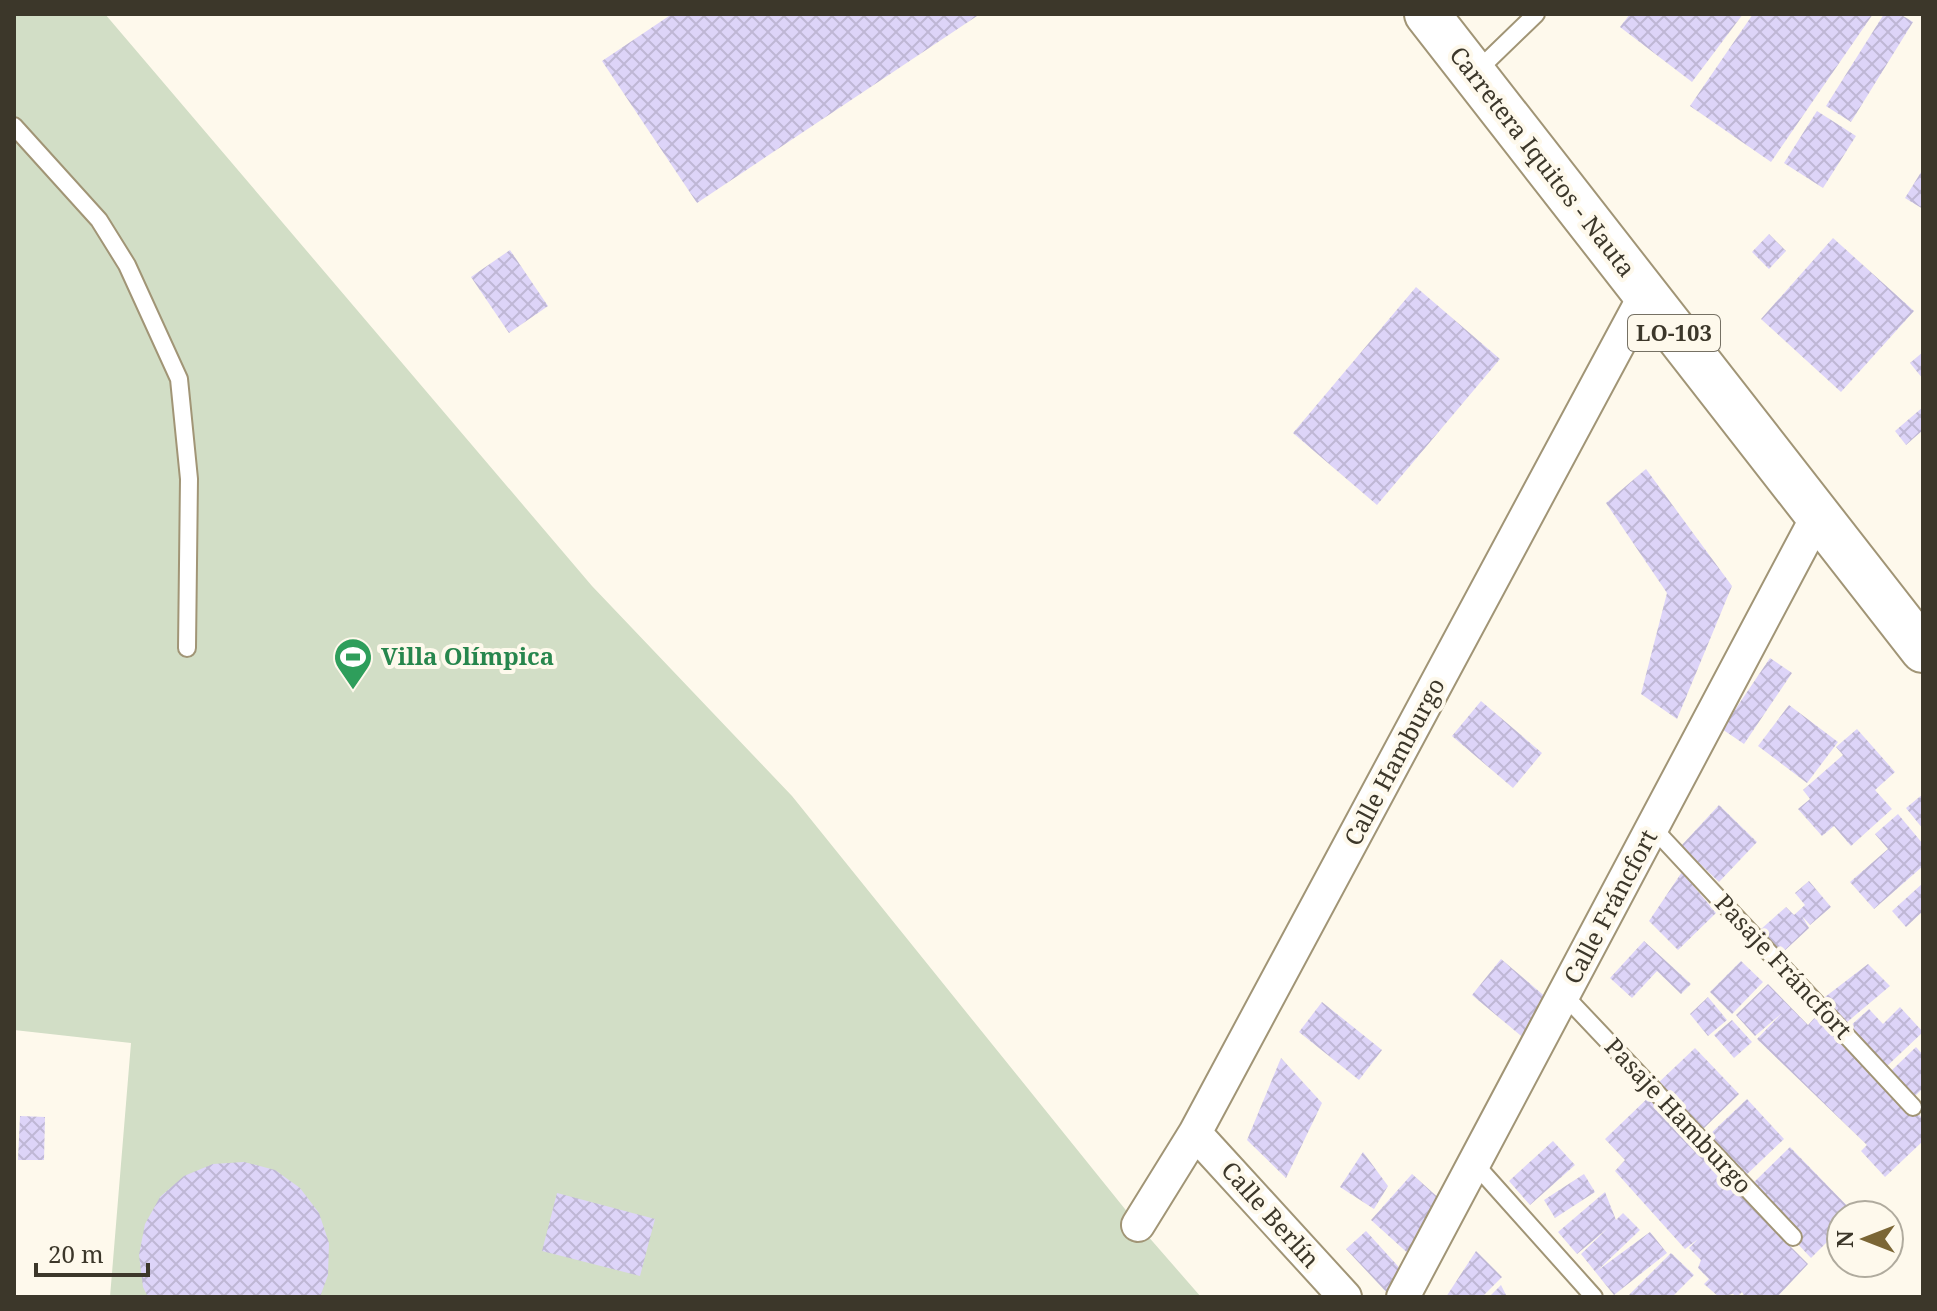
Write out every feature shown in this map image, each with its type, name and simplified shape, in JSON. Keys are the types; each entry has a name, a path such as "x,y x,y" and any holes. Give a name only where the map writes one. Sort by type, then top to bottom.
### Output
{"main road":[{"name":"Carretera Iquitos - Nauta","path":"1427,14 1923,650"}],"street":[{"name":"Calle Hamburgo","path":"1138,1225 1195,1133 1645,295"},
{"name":"Calle Fráncfort","path":"1403,1297 1817,517"},
{"name":"Calle Berlín","path":"1195,1133 1345,1297"}],"lane":[{"path":"1474,75 1536,14"},
{"path":"14,126 99,220 127,265 179,379 189,479 187,648"},
{"name":"Pasaje Fráncfort","path":"1653,828 1913,1107"},
{"name":"Pasaje Hamburgo","path":"1564,995 1793,1237"},
{"path":"1475,1164 1594,1297"}],"green space":[{"name":"Villa Olímpica","path":"14,14 105,14 592,586 792,796 1133,1219 1201,1297 110,1297 131,1043 14,1030"}],"building":[{"path":"672,14 980,14 697,203 602,61"},
{"path":"1630,14 1743,14 1692,82 1620,27"},
{"path":"1753,14 1873,14 1771,162 1690,106"},
{"path":"1884,14 1900,14 1913,22 1851,122 1826,106"},
{"path":"1817,111 1856,136 1823,188 1784,163"},
{"path":"1923,169 1923,209 1905,198"},
{"path":"1769,234 1786,251 1769,269 1752,252"},
{"path":"1833,238 1914,311 1841,392 1761,319"},
{"path":"510,250 548,306 509,333 471,277"},
{"path":"1416,287 1500,359 1377,505 1293,433"},
{"path":"1923,352 1923,379 1910,363"},
{"path":"1923,407 1923,430 1906,445 1895,431"},
{"path":"1646,469 1732,586 1677,719 1641,694 1667,593 1606,503"},
{"path":"1770,658 1792,673 1744,744 1722,729"},
{"path":"1481,701 1542,753 1513,788 1452,736"},
{"path":"1789,705 1838,742 1807,783 1758,746"},
{"path":"1857,729 1895,772 1875,790 1892,809 1851,846 1834,826 1822,836 1798,809 1810,799 1803,790 1843,755 1836,747"},
{"path":"1923,794 1923,829 1906,808"},
{"path":"1719,805 1757,842 1719,882 1681,846"},
{"path":"1898,814 1923,844 1923,866 1874,909 1850,882 1888,849 1875,834"},
{"path":"1682,872 1716,913 1678,950 1649,921"},
{"path":"1809,881 1831,907 1810,925 1802,916 1809,928 1781,954 1760,930 1786,907 1794,915 1805,905 1795,893"},
{"path":"1923,883 1923,911 1906,927 1892,911"},
{"path":"1644,941 1691,984 1681,994 1657,971 1632,998 1610,978"},
{"path":"1501,959 1555,1005 1526,1040 1472,995"},
{"path":"1741,961 1763,982 1732,1014 1710,992"},
{"path":"1868,964 1890,986 1846,1023 1825,997"},
{"path":"1768,984 1808,1025 1819,1013 1923,1119 1923,1141 1885,1177 1861,1151 1867,1145 1757,1039 1782,1013 1755,1036 1736,1015"},
{"path":"1708,997 1727,1020 1708,1036 1690,1014"},
{"path":"1322,1002 1382,1050 1359,1080 1299,1032"},
{"path":"1900,1007 1923,1032 1885,1068 1848,1028 1869,1009 1883,1024"},
{"path":"1732,1020 1752,1042 1734,1058 1714,1035"},
{"path":"1916,1047 1923,1055 1923,1088 1913,1098 1889,1073"},
{"path":"1695,1048 1739,1094 1700,1132 1656,1085"},
{"path":"1281,1058 1322,1103 1286,1178 1247,1140"},
{"path":"1652,1094 1746,1190 1790,1147 1840,1199 1825,1199 1825,1244 1811,1258 1780,1225 1792,1241 1789,1245 1808,1264 1777,1297 1745,1297 1742,1292 1737,1297 1733,1294 1719,1297 1704,1284 1709,1279 1698,1268 1701,1260 1689,1248 1698,1239 1685,1249 1615,1171 1625,1160 1605,1139"},
{"path":"1747,1099 1784,1139 1743,1178 1706,1138"},
{"path":"20,1116 45,1117 44,1160 18,1160"},
{"path":"1553,1141 1575,1165 1530,1205 1509,1181"},
{"path":"1363,1152 1388,1186 1374,1209 1340,1187"},
{"path":"244,1162 275,1170 300,1188 319,1213 329,1243 328,1275 320,1297 148,1297 143,1287 139,1255 145,1224 160,1197 184,1176 213,1164"},
{"path":"1412,1174 1452,1210 1411,1256 1371,1220"},
{"path":"1584,1174 1595,1192 1555,1218 1544,1200"},
{"path":"1605,1192 1616,1220 1623,1213 1640,1230 1597,1271 1650,1232 1667,1253 1614,1295 1581,1254 1608,1228 1577,1254 1558,1232"},
{"path":"557,1193 655,1219 640,1276 542,1251"},
{"path":"1366,1231 1406,1275 1391,1297 1346,1249"},
{"path":"1476,1251 1502,1277 1482,1297 1446,1297"},
{"path":"1671,1253 1694,1275 1672,1297 1627,1297"},
{"path":"1501,1285 1507,1297 1489,1297"}],"place":[{"name":"Villa Olímpica","path":"353,691"}]}
